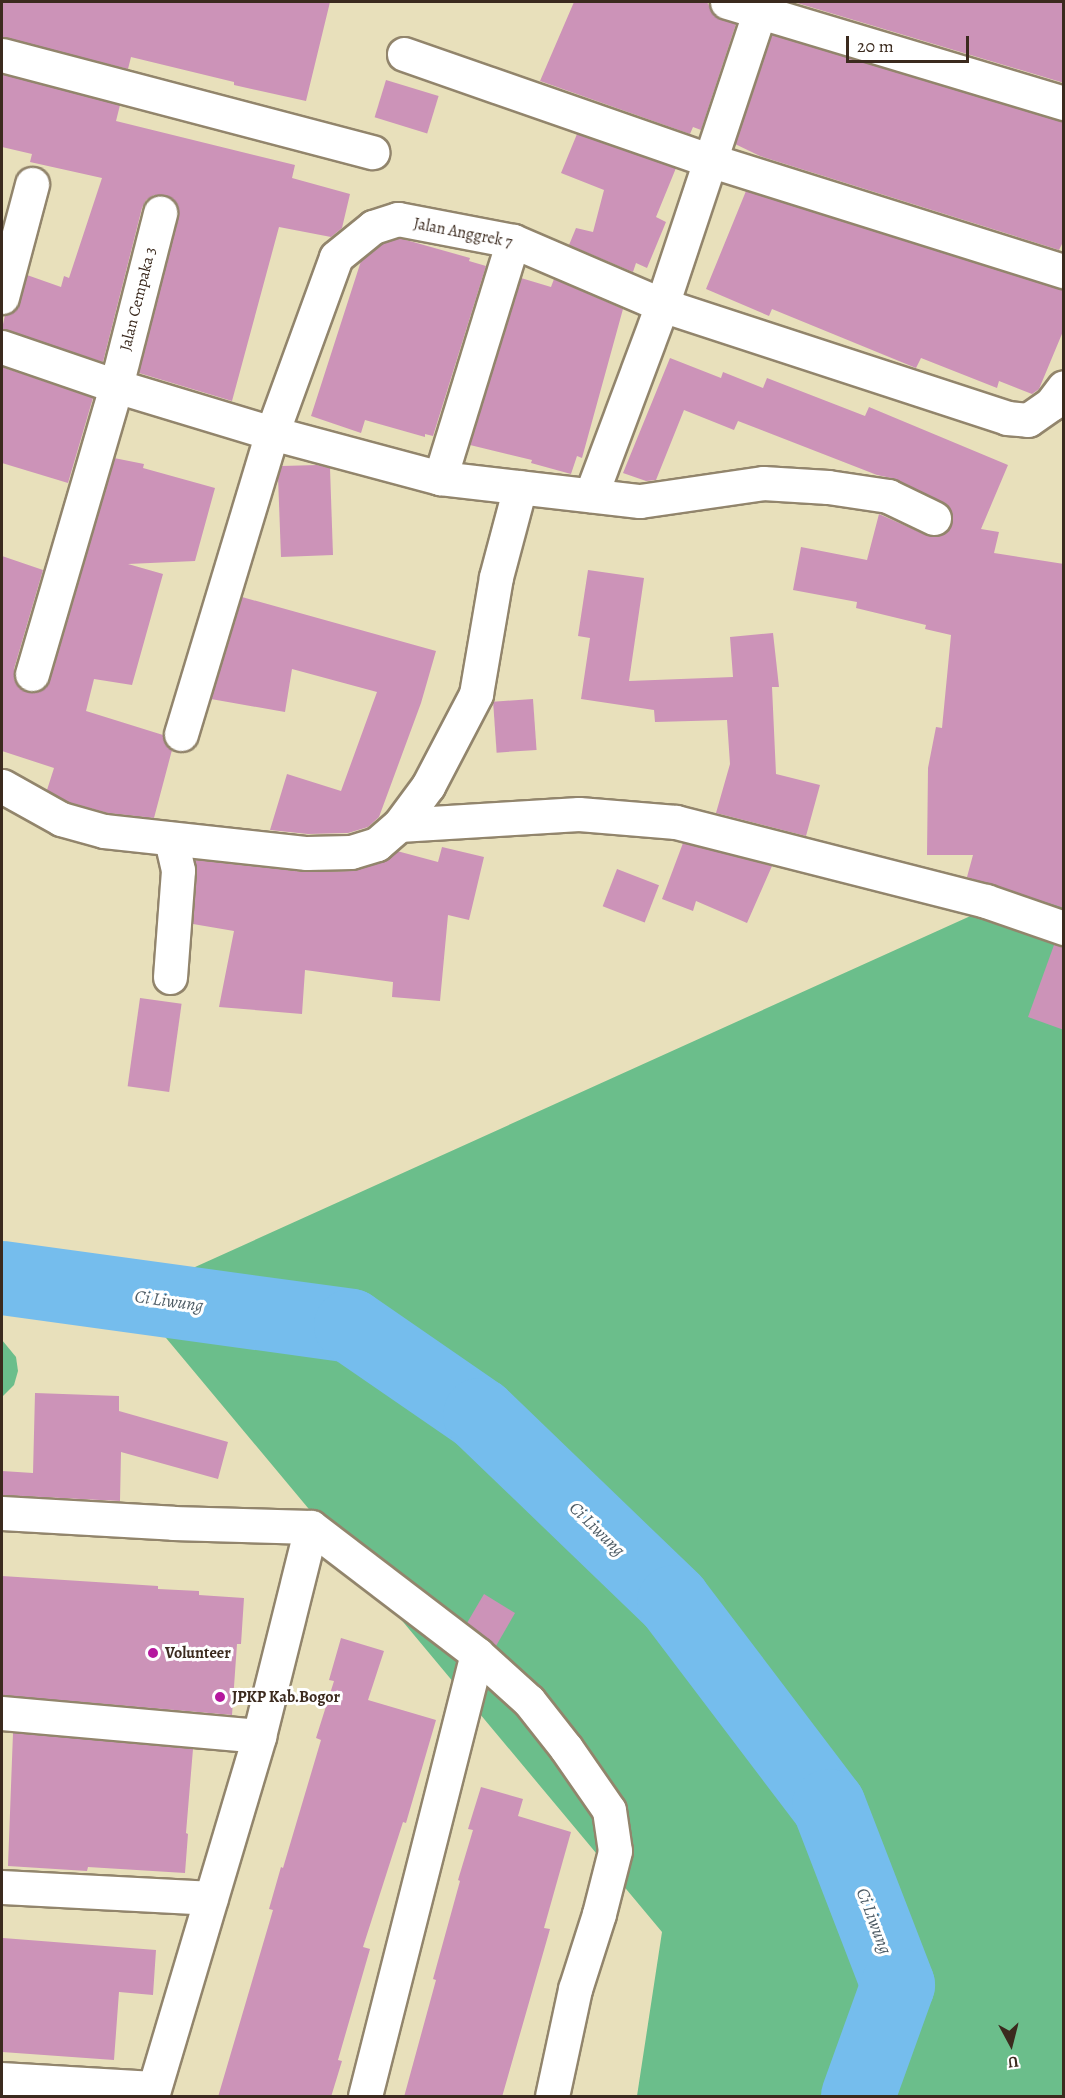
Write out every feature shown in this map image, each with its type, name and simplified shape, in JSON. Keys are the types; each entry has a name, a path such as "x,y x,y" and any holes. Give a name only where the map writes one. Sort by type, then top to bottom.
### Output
{"street":[{"path":"728,2 761,7 1064,103"},
{"path":"591,495 662,305 708,160 761,7"},
{"path":"404,54 708,160 1064,272"},
{"path":"2,55 372,152"},
{"path":"2,297 32,184"},
{"name":"Jalan Cempaka 3","path":"32,674 116,386 160,213"},
{"name":"Jalan Anggrek 7","path":"272,433 336,257 373,227 398,219 513,241 662,305 1006,418 1028,420 1051,404 1064,387"},
{"path":"440,478 513,241"},
{"path":"2,346 116,386 272,433 440,478 640,501 763,483 796,485 888,496 934,518"},
{"path":"181,734 272,433"},
{"path":"2,786 61,819 104,831 307,853 351,852 377,844 399,825 428,786 476,694 496,577 520,487"},
{"path":"399,825 579,814 676,822 986,901 1064,928"},
{"path":"170,976 178,870 171,839"},
{"path":"2,1512 173,1523 311,1527 477,1654 529,1701 566,1748 609,1810 615,1851 599,1914 575,1989 552,2097"},
{"path":"2,2079 153,2092 259,1736 311,1527"},
{"path":"365,2097 477,1654"},
{"path":"2,1713 259,1736"},
{"path":"2,1887 211,1898"}],"green space":[{"path":"1063,874 1063,2096 637,2096 662,1932 131,1296"},
{"path":"2,1340 16,1357 18,1371 14,1385 2,1397"}],"building":[{"path":"2,2 330,2 306,101 234,85 234,82 131,57 128,69 2,37"},
{"path":"574,2 707,2 714,15 736,24 701,130 693,127 690,134 540,81"},
{"path":"1064,2 1064,83 797,3"},
{"path":"772,35 1064,121 1064,240 1059,250 760,156 735,144"},
{"path":"2,74 120,105 116,121 295,165 292,178 350,194 342,228 331,237 279,227 232,401 139,373 178,218 178,207 173,199 165,195 154,195 146,200 142,208 103,362 2,329 5,315 15,311 20,302 27,275 61,287 64,276 69,278 102,178 30,162 32,154 2,147"},
{"path":"386,80 439,96 427,133 375,117"},
{"path":"577,134 676,168 656,217 666,222 647,268 636,263 633,272 569,245 576,228 593,232 604,190 561,173"},
{"path":"746,191 1064,289 1064,329 1039,389 1032,394 999,381 997,388 921,358 916,368 772,309 769,316 706,289"},
{"path":"399,238 470,258 469,261 486,266 433,436 425,434 425,437 365,420 361,433 311,416 361,261 382,244"},
{"path":"521,278 551,287 554,279 623,309 582,458 577,456 571,474 531,463 532,460 470,445"},
{"path":"670,358 721,378 723,372 763,388 767,378 865,416 869,407 1008,465 981,529 999,532 994,553 1064,564 1064,908 967,877 973,855 927,855 928,768 936,727 942,728 951,635 925,629 926,625 856,608 857,602 793,590 801,547 867,560 879,514 926,535 936,537 945,533 951,526 953,516 949,507 896,479 877,475 738,421 734,430 684,410 656,480 646,481 623,473"},
{"path":"2,367 93,398 68,483 2,463"},
{"path":"114,458 144,464 143,468 215,488 195,561 128,564 163,574 132,685 94,679 86,711 163,735 167,746 172,750 154,818 108,813 68,802 47,790 54,768 2,751 2,556 43,570 14,669 14,679 19,687 27,692 37,692 45,687 50,679"},
{"path":"317,465 330,468 333,555 281,557 278,477 282,466"},
{"path":"588,570 644,578 629,681 733,677 730,637 773,633 779,687 772,687 776,774 820,785 806,836 716,813 730,764 727,720 655,722 654,710 581,699 590,638 578,636"},
{"path":"242,597 436,651 421,703 379,817 368,827 348,833 308,834 270,830 287,774 341,791 377,692 292,669 285,712 211,699"},
{"path":"533,699 537,750 497,753 493,702"},
{"path":"683,843 772,866 747,923 696,901 693,911 662,899"},
{"path":"442,847 484,857 469,920 448,915 440,1001 392,997 393,982 305,970 302,1014 219,1007 234,931 193,924 197,871 195,860 305,872 351,871 383,862 397,851 438,862"},
{"path":"617,869 659,885 645,922 603,906"},
{"path":"1054,945 1064,946 1064,1030 1028,1017"},
{"path":"140,998 182,1004 169,1092 128,1086"},
{"path":"35,1393 119,1396 119,1411 228,1442 218,1479 121,1452 120,1501 2,1495 2,1471 33,1473"},
{"path":"2,1576 158,1586 158,1589 199,1591 199,1595 244,1598 241,1644 237,1644 232,1715 2,1695"},
{"path":"484,1594 515,1613 496,1646 467,1623"},
{"path":"341,1638 384,1651 368,1700 436,1720 406,1823 403,1822 363,1947 370,1949 338,2060 342,2061 331,2097 218,2097 273,1910 269,1909 281,1867 283,1868 321,1740 316,1738 334,1681 329,1680"},
{"path":"13,1733 193,1749 185,1873 88,1867 87,1871 8,1866"},
{"path":"481,1787 523,1799 518,1816 571,1832 544,1928 550,1929 502,2097 404,2097 436,1980 433,1979 473,1830 468,1829"},
{"path":"3,1938 156,1950 153,1995 119,1992 114,2060 2,2052"}],"waterway":[{"name":"Ci Liwung","path":"2,1278 351,1326 480,1415 674,1602 829,1806 898,1985 858,2096"}],"place":[{"name":"Volunteer","path":"153,1653"},
{"name":"JPKP Kab.Bogor","path":"220,1697"}]}
